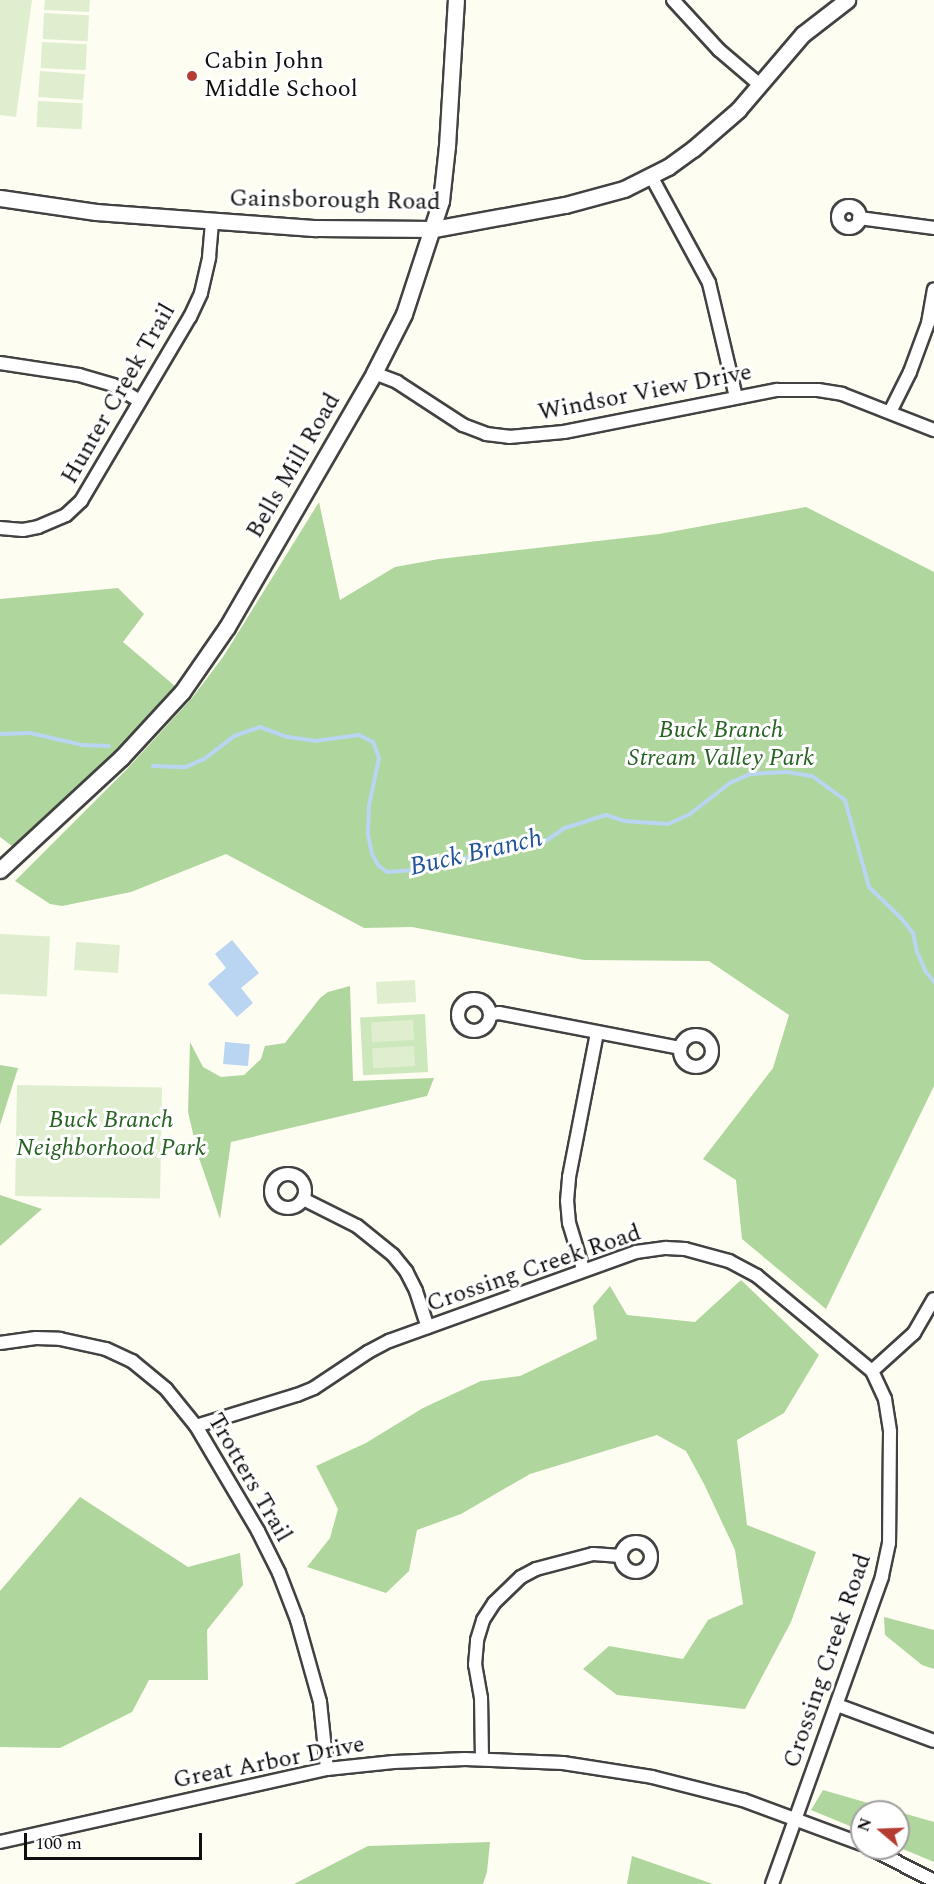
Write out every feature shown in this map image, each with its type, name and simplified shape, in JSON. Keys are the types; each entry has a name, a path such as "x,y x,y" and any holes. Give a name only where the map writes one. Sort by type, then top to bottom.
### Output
{"street":[{"name":"Bells Mill Road","path":"0,870 121,758 182,692 227,627 374,373 404,314 434,229 441,201 447,146 456,0"},
{"path":"673,0 719,50 759,84"},
{"name":"Gainsborough Road","path":"0,198 96,212 316,228 434,229 565,205 624,189 651,176 693,149 738,110 803,34 847,0"},
{"path":"651,176 709,283 736,397"},
{"path":"859,218 934,228"},
{"name":"Hunter Creek Trail","path":"0,528 23,530 38,527 66,514 81,501 190,317 201,293 209,257 212,222"},
{"path":"890,412 910,372 924,333 934,290"},
{"path":"0,363 79,375 113,385 140,401"},
{"name":"Windsor View Drive","path":"374,373 398,382 463,425 486,434 509,437 564,432 777,390 818,390 842,394 934,430"},
{"path":"490,1015 499,1013 680,1048"},
{"path":"583,1269 569,1223 567,1201 569,1177 597,1033"},
{"path":"303,1199 357,1226 393,1255 406,1271 416,1291 428,1327"},
{"name":"Crossing Creek Road","path":"196,1426 314,1388 368,1352 428,1327 583,1269 649,1250 685,1249 713,1255 757,1276 872,1371 885,1399 890,1432 889,1543 882,1577 772,1884"},
{"path":"872,1371 914,1333 934,1299"},
{"name":"Trotters Trail","path":"0,1343 36,1338 60,1338 106,1349 132,1361 166,1389 196,1426 258,1531 297,1620 320,1702 327,1769"},
{"path":"482,1759 481,1698 475,1665 477,1640 483,1620 494,1603 521,1577 536,1569 593,1554 621,1556"},
{"path":"837,1705 934,1741"},
{"name":"Great Arbor Drive","path":"0,1842 327,1769 394,1762 482,1759 563,1763 652,1777 743,1800 850,1839"},
{"path":"893,1860 934,1881"}],"green space":[{"path":"0,0 32,0 16,117 0,115"},
{"path":"45,0 90,0 89,12 44,10"},
{"path":"44,13 89,15 88,41 43,39"},
{"path":"42,42 87,44 86,70 41,68"},
{"path":"40,71 85,74 83,100 38,97"},
{"path":"38,101 83,103 82,129 37,127"},
{"name":"Buck Branch Stream Valley Park","path":"319,502 340,600 395,567 439,559 659,534 806,507 934,572 934,1086 826,1309 742,1239 736,1180 703,1159 773,1068 789,1015 709,961 584,960 412,927 364,928 226,854 131,892 62,906 50,904 15,881 127,769 192,698 223,657"},
{"path":"118,588 144,614 123,642 182,692 20,852 0,837 0,599"},
{"path":"0,934 50,937 47,997 0,994"},
{"path":"76,942 120,945 118,973 74,970"},
{"path":"415,980 416,1002 377,1004 376,982"},
{"path":"350,986 353,1081 434,1078 427,1096 231,1142 220,1219 198,1155 188,1112 190,1042 203,1067 221,1077 244,1075 261,1059 265,1046 285,1043 320,998 328,992"},
{"path":"425,1014 428,1072 363,1075 360,1017"},
{"path":"413,1020 414,1040 372,1042 371,1022"},
{"path":"414,1046 415,1066 373,1068 372,1048"},
{"path":"0,1065 18,1068 0,1125"},
{"name":"Buck Branch Neighborhood Park","path":"17,1085 162,1088 160,1199 15,1196"},
{"path":"0,1195 42,1209 0,1246"},
{"path":"741,1280 819,1355 784,1413 737,1440 747,1525 816,1552 791,1622 745,1709 617,1695 583,1669 609,1646 683,1659 708,1620 743,1604 735,1550 704,1484 686,1451 657,1435 530,1474 461,1514 417,1530 409,1571 386,1593 307,1567 330,1538 338,1509 316,1466 366,1443 423,1408 481,1381 520,1376 597,1339 593,1306 610,1286 627,1315 695,1322"},
{"path":"80,1497 188,1567 240,1553 243,1585 207,1630 208,1680 149,1680 132,1712 60,1748 0,1747 0,1591"},
{"path":"884,1617 934,1630 934,1669 922,1665 885,1635"},
{"path":"823,1790 858,1800 850,1800 850,1826 811,1810"},
{"path":"910,1815 934,1822 934,1862 910,1852"},
{"path":"490,1842 487,1872 483,1884 294,1884 368,1846"},
{"path":"632,1856 713,1884 627,1884"}],"water":[{"path":"232,940 259,973 241,988 253,1003 237,1017 208,984 226,968 215,954"},
{"path":"225,1042 250,1044 248,1066 223,1064"}],"waterway":[{"name":"Buck Branch","path":"153,766 186,767 204,759 234,736 260,727 288,737 315,741 359,735 373,742 379,758 369,806 368,835 372,854 378,865 387,872 427,869 471,856 518,849 544,842 565,828 606,815 624,821 668,824 690,814 730,783 750,774 787,772 812,776 845,800 869,887 913,933 917,952 926,972 934,982"},
{"name":"Buck Branch","path":"0,734 30,733 82,745 109,746"}],"place":[{"name":"Cabin John Middle School","path":"192,76"}]}
